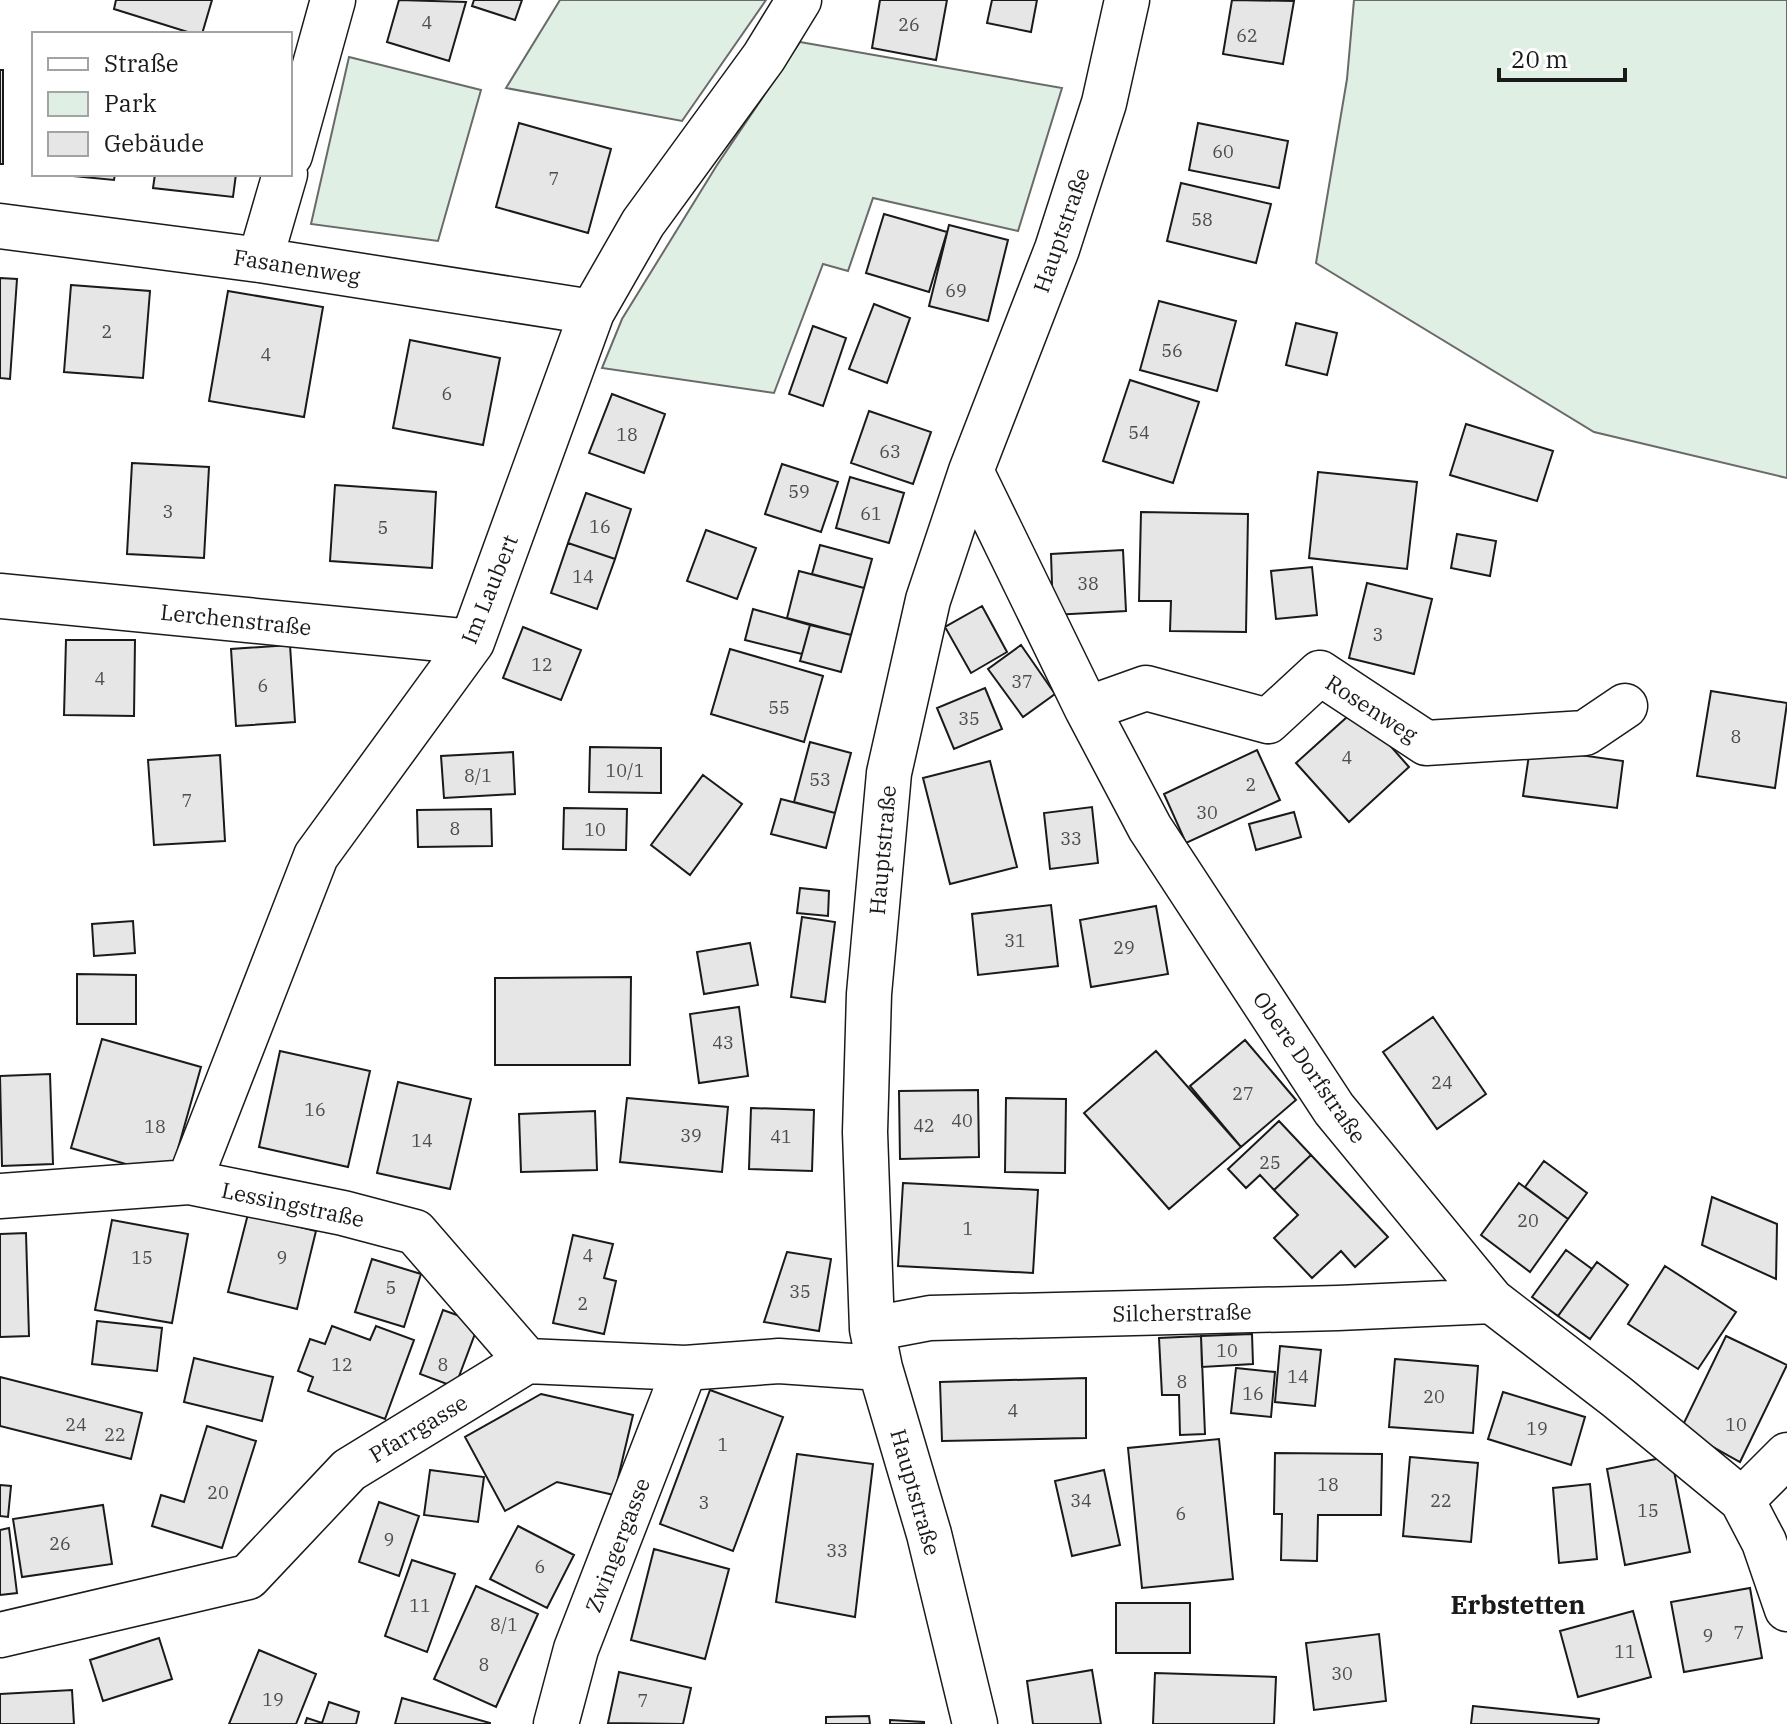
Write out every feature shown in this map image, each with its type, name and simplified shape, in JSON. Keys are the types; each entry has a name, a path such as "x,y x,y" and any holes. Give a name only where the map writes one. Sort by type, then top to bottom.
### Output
{"street":[{"path":"292,148 333,0"},
{"name":"Im Laubert","path":"189,1182 316,856 472,642 592,312 643,223 764,57 799,0"},
{"name":"Hauptstraße","path":"975,1724 929,1534 876,1349 865,1101 869,994 889,773 928,600 971,471 1057,249 1104,103 1127,0"},
{"path":"260,260 284,176"},
{"name":"Fasanenweg","path":"0,226 260,260 592,312"},
{"name":"Obere Dorfstraße","path":"971,471 1087,709 1150,828 1334,1109 1492,1301 1742,1500 1764,1542 1787,1609"},
{"name":"Lerchenstraße","path":"0,596 472,642"},
{"name":"Rosenweg","path":"1087,709 1146,688 1268,721 1320,673 1426,743 1585,733 1625,706"},
{"name":"Lessingstraße","path":"0,1196 189,1182 343,1213 415,1232 527,1361"},
{"name":"Silcherstraße","path":"876,1349 930,1318 1492,1301"},
{"path":"527,1361 685,1368 876,1349"},
{"name":"Pfarrgasse","path":"0,1635 248,1577 349,1470 527,1361"},
{"name":"Zwingergasse","path":"556,1724 576,1649 685,1368"},
{"path":"1742,1500 1787,1455"}],"green space":[{"path":"560,0 766,0 682,121 506,88"},
{"path":"1354,0 1787,0 1787,478 1594,432 1316,263 1347,79"},
{"path":"800,42 1062,88 1018,231 873,198 848,271 823,264 774,393 602,368 622,319 717,165"},
{"path":"349,57 481,90 438,241 311,224"}],"building":[{"path":"116,0 212,0 203,32 188,32 114,9"},
{"path":"399,0 466,2 449,61 387,42"},
{"path":"474,0 522,0 515,20 472,6"},
{"path":"880,0 947,0 936,60 872,48"},
{"path":"992,0 1037,0 1031,32 987,23"},
{"path":"1232,0 1294,1 1283,64 1223,54"},
{"path":"0,70 3,70 3,164 0,164"},
{"path":"519,123 611,149 588,233 496,207"},
{"path":"1198,123 1288,141 1279,188 1189,170"},
{"path":"73,176 115,176 114,180"},
{"path":"155,176 236,176 233,197 153,188"},
{"path":"1181,183 1271,204 1256,263 1167,241"},
{"path":"884,214 947,232 929,292 866,273"},
{"path":"949,225 1008,240 988,321 929,306"},
{"path":"0,278 17,279 10,379 0,378"},
{"path":"71,285 150,291 143,378 64,372"},
{"path":"228,291 323,307 304,417 209,401"},
{"path":"1159,301 1236,321 1217,391 1140,370"},
{"path":"874,304 910,318 887,383 849,369"},
{"path":"1296,323 1337,333 1327,375 1286,365"},
{"path":"813,326 846,338 823,406 789,394"},
{"path":"410,340 500,358 483,445 393,428"},
{"path":"1130,380 1199,402 1173,483 1103,461"},
{"path":"612,394 665,414 644,473 589,453"},
{"path":"869,411 931,432 913,484 851,463"},
{"path":"1466,424 1553,451 1537,501 1450,475"},
{"path":"132,463 209,467 204,558 127,554"},
{"path":"782,464 838,482 821,532 765,514"},
{"path":"1318,472 1417,482 1407,569 1309,558"},
{"path":"850,477 904,493 889,543 836,528"},
{"path":"335,485 436,492 432,568 330,561"},
{"path":"586,493 631,509 615,559 568,543"},
{"path":"1141,512 1248,514 1246,632 1170,631 1171,601 1139,601"},
{"path":"706,530 756,548 737,599 687,581"},
{"path":"1457,534 1496,541 1490,576 1451,568"},
{"path":"568,543 615,559 597,609 551,593"},
{"path":"820,545 872,559 864,588 812,574"},
{"path":"1123,550 1126,611 1053,615 1051,554"},
{"path":"1312,567 1317,615 1276,619 1271,571"},
{"path":"799,571 864,588 851,635 787,618"},
{"path":"1367,583 1432,599 1414,674 1349,658"},
{"path":"982,606 1007,652 971,673 945,627"},
{"path":"753,609 810,625 802,654 745,640"},
{"path":"810,625 851,635 841,672 800,661"},
{"path":"523,627 581,650 561,700 503,678"},
{"path":"66,640 135,640 134,716 64,715"},
{"path":"290,645 295,722 236,726 231,649"},
{"path":"1021,645 1055,694 1023,717 988,669"},
{"path":"730,649 823,676 804,742 711,714"},
{"path":"985,688 1002,729 954,749 937,708"},
{"path":"1711,691 1787,703 1775,788 1697,776"},
{"path":"1357,708 1409,767 1349,822 1296,763"},
{"path":"810,742 851,753 835,813 794,802"},
{"path":"590,747 661,748 661,793 589,792"},
{"path":"1530,748 1623,761 1617,808 1523,796"},
{"path":"1257,750 1280,800 1186,843 1164,794"},
{"path":"513,752 515,794 444,798 441,756"},
{"path":"220,755 225,841 154,845 148,760"},
{"path":"990,761 1017,867 950,884 923,778"},
{"path":"703,775 742,804 690,875 651,845"},
{"path":"781,799 835,813 826,848 771,834"},
{"path":"1092,807 1098,863 1050,869 1044,813"},
{"path":"564,808 627,809 626,850 563,849"},
{"path":"491,809 492,846 418,847 417,810"},
{"path":"1294,812 1301,837 1256,850 1249,824"},
{"path":"800,888 829,891 828,916 797,913"},
{"path":"1051,905 1058,966 978,975 972,914"},
{"path":"1156,906 1168,974 1091,987 1080,920"},
{"path":"802,917 835,922 825,1002 791,997"},
{"path":"133,921 135,953 94,956 92,924"},
{"path":"750,943 758,985 704,994 697,952"},
{"path":"77,974 136,975 136,1024 77,1024"},
{"path":"631,977 630,1065 495,1065 495,978"},
{"path":"739,1007 748,1076 699,1083 690,1014"},
{"path":"1433,1017 1486,1094 1437,1129 1383,1052"},
{"path":"102,1039 201,1067 170,1177 71,1148"},
{"path":"1245,1040 1296,1100 1241,1147 1190,1086"},
{"path":"280,1051 370,1071 348,1167 259,1147"},
{"path":"1156,1051 1241,1147 1169,1209 1084,1113"},
{"path":"50,1074 53,1164 2,1166 0,1076"},
{"path":"398,1082 471,1099 450,1189 377,1173"},
{"path":"978,1090 979,1157 900,1159 899,1091"},
{"path":"627,1098 728,1107 722,1172 620,1162"},
{"path":"1006,1098 1066,1099 1065,1173 1005,1172"},
{"path":"751,1108 814,1110 812,1171 749,1169"},
{"path":"595,1111 597,1170 521,1172 519,1114"},
{"path":"1279,1121 1311,1155 1274,1190 1260,1175 1246,1188 1228,1169"},
{"path":"1311,1155 1388,1237 1355,1267 1341,1251 1312,1278 1274,1238 1298,1215 1274,1190"},
{"path":"1544,1161 1587,1193 1568,1219 1525,1187"},
{"path":"903,1183 1038,1190 1033,1273 898,1266"},
{"path":"1519,1183 1568,1219 1530,1272 1481,1235"},
{"path":"1712,1197 1777,1224 1776,1279 1702,1245"},
{"path":"248,1214 316,1231 297,1309 228,1292"},
{"path":"112,1220 188,1234 172,1323 95,1310"},
{"path":"26,1233 29,1336 0,1337 0,1234"},
{"path":"573,1235 613,1244 604,1278 616,1281 604,1334 553,1323"},
{"path":"1566,1250 1592,1269 1558,1316 1532,1297"},
{"path":"787,1252 831,1259 819,1331 764,1322"},
{"path":"372,1259 421,1274 404,1327 355,1312"},
{"path":"1597,1262 1628,1285 1590,1339 1558,1316"},
{"path":"1665,1266 1736,1312 1698,1369 1628,1324"},
{"path":"443,1310 479,1323 455,1387 420,1374"},
{"path":"97,1321 162,1328 157,1371 92,1364"},
{"path":"332,1326 370,1340 376,1326 414,1340 385,1419 308,1391 313,1377 298,1371 310,1339 325,1344"},
{"path":"1252,1334 1253,1364 1202,1367 1201,1336"},
{"path":"1201,1336 1205,1434 1180,1435 1179,1395 1162,1395 1159,1338"},
{"path":"1726,1336 1787,1365 1740,1462 1681,1429"},
{"path":"1280,1346 1321,1350 1315,1406 1275,1402"},
{"path":"194,1358 273,1377 262,1421 184,1402"},
{"path":"1395,1359 1478,1366 1473,1433 1389,1427"},
{"path":"1236,1368 1275,1372 1271,1417 1231,1413"},
{"path":"0,1377 142,1413 131,1459 0,1426"},
{"path":"1086,1378 1086,1438 942,1441 940,1382"},
{"path":"710,1390 783,1417 733,1551 660,1524"},
{"path":"1503,1392 1585,1417 1571,1465 1488,1439"},
{"path":"541,1394 633,1415 614,1495 557,1482 505,1511 465,1437"},
{"path":"207,1426 256,1441 222,1548 152,1526 161,1495 184,1502"},
{"path":"1219,1439 1233,1579 1142,1588 1128,1448"},
{"path":"1275,1453 1382,1454 1381,1515 1318,1515 1317,1561 1281,1560 1282,1514 1274,1514"},
{"path":"797,1454 873,1464 855,1617 776,1602"},
{"path":"1671,1456 1690,1552 1625,1565 1607,1469"},
{"path":"1410,1457 1478,1463 1471,1542 1403,1536"},
{"path":"430,1470 484,1477 478,1522 424,1515"},
{"path":"1104,1470 1120,1545 1072,1556 1055,1481"},
{"path":"1590,1484 1597,1559 1559,1563 1553,1488"},
{"path":"0,1485 11,1486 8,1517 0,1516"},
{"path":"379,1502 419,1516 399,1576 359,1562"},
{"path":"103,1505 112,1564 22,1577 13,1519"},
{"path":"518,1526 574,1555 547,1608 490,1579"},
{"path":"9,1528 17,1593 0,1595 0,1530"},
{"path":"654,1549 729,1569 705,1659 631,1640"},
{"path":"412,1560 455,1574 427,1652 385,1636"},
{"path":"476,1586 538,1614 496,1707 434,1679"},
{"path":"1750,1588 1762,1658 1684,1672 1671,1602"},
{"path":"1116,1603 1190,1603 1190,1653 1116,1653"},
{"path":"1633,1611 1651,1677 1578,1697 1560,1631"},
{"path":"1379,1634 1386,1701 1314,1710 1306,1643"},
{"path":"159,1638 172,1679 103,1701 90,1660"},
{"path":"259,1650 316,1674 296,1724 229,1724"},
{"path":"1092,1670 1101,1724 1033,1724 1027,1681"},
{"path":"619,1672 691,1688 683,1724 608,1723"},
{"path":"1155,1673 1276,1677 1274,1724 1153,1724"},
{"path":"72,1690 74,1724 0,1724 0,1694"},
{"path":"402,1698 490,1723 490,1724 395,1724"},
{"path":"329,1702 359,1712 356,1724 305,1724 307,1718 322,1723"},
{"path":"1473,1706 1599,1719 1598,1724 1471,1724"},
{"path":"869,1716 870,1724 826,1724 826,1717"},
{"path":"890,1720 924,1722 924,1724 890,1724"}],"district":[{"name":"Erbstetten","path":"1518,1604"}]}
